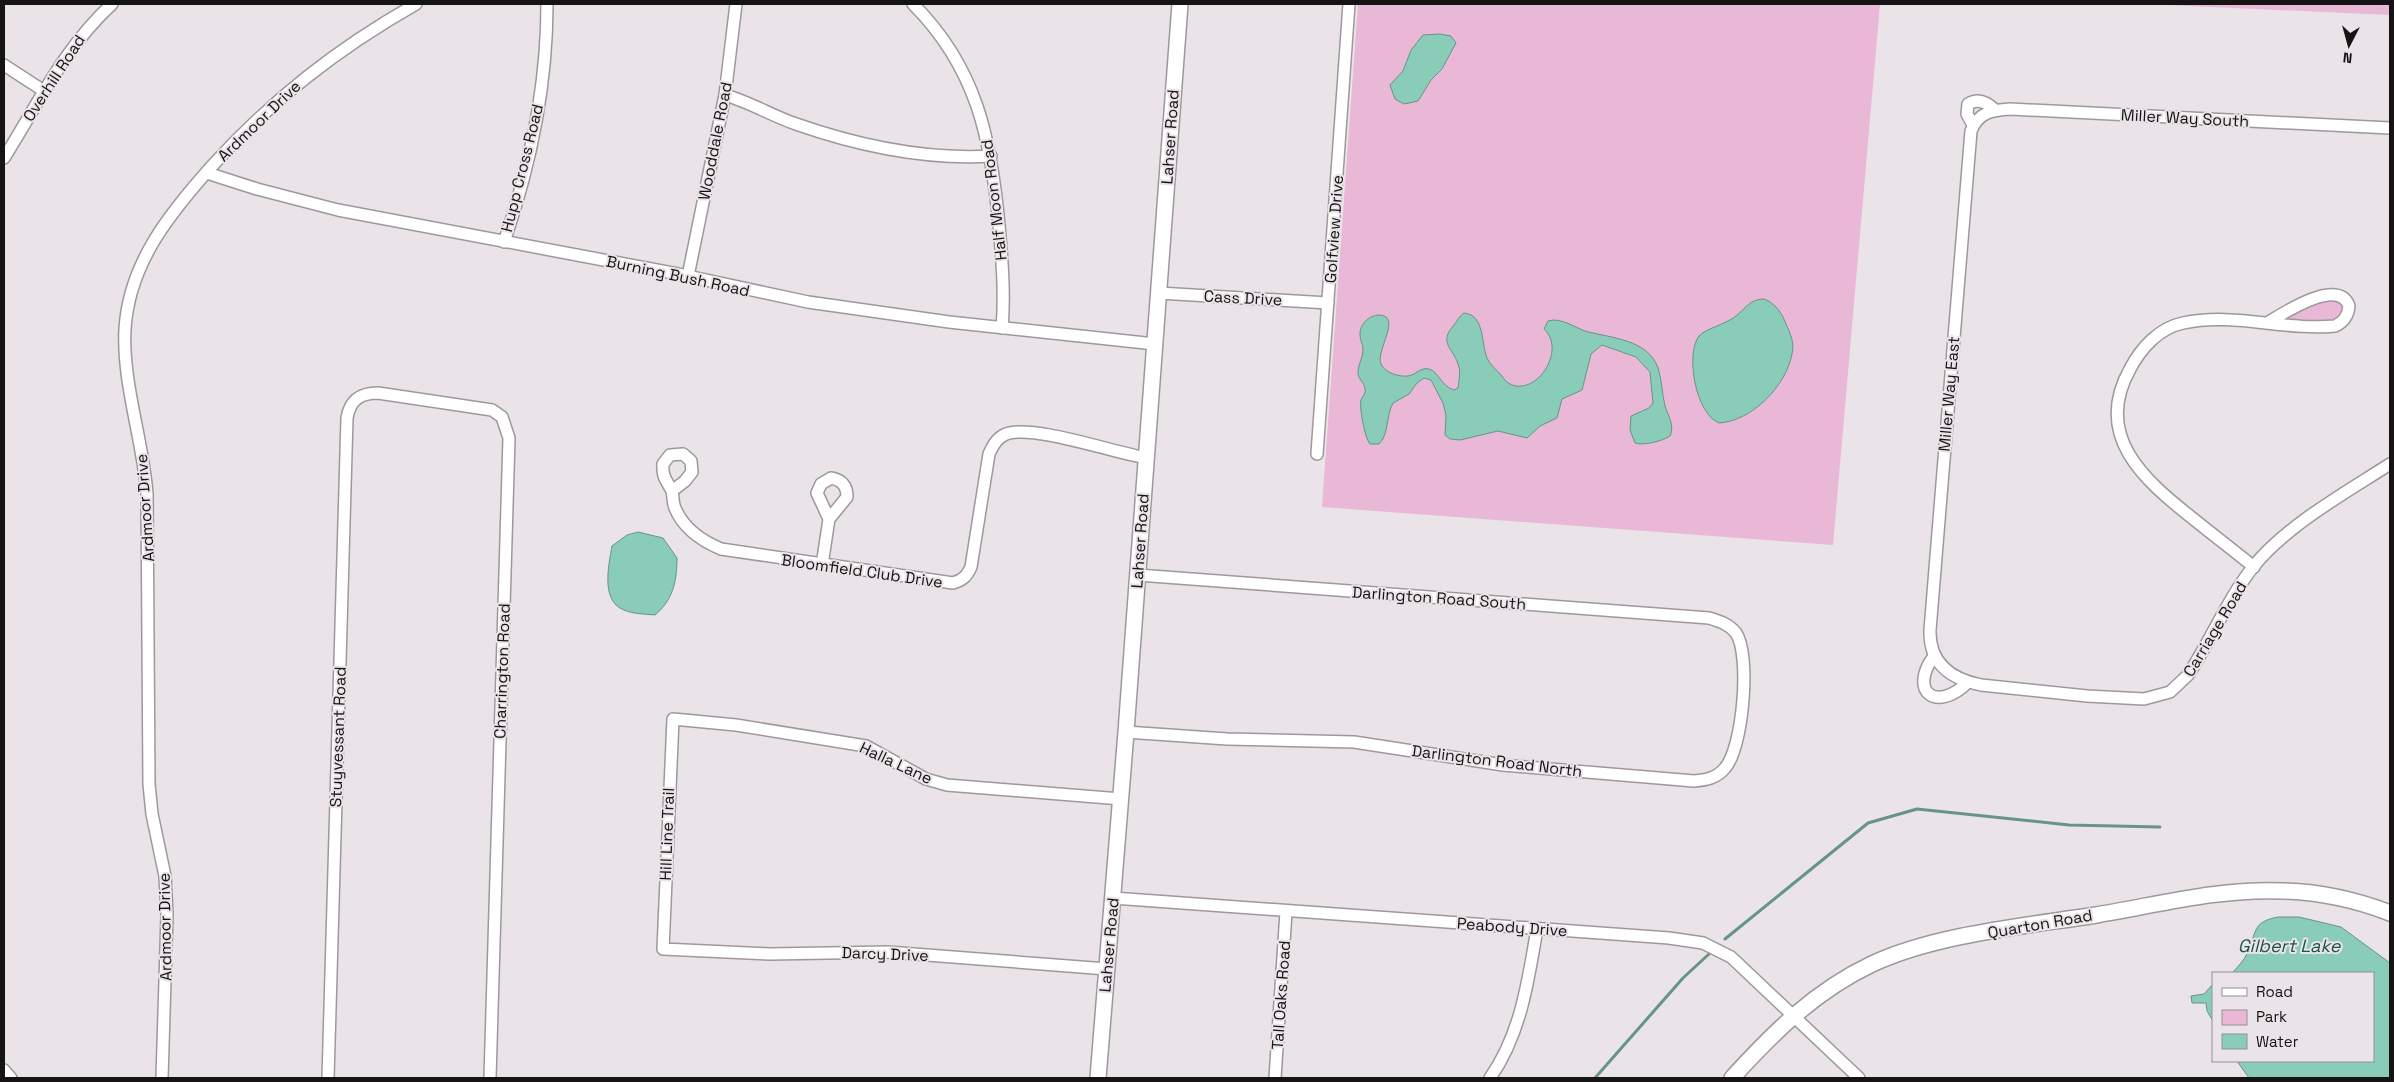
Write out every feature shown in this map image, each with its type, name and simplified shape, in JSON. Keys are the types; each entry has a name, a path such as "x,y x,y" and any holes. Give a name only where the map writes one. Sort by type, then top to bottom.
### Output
{"street":[{"name":"Overhill Road","path":"4,158 71,47 112,4"},
{"name":"Ardmoor Drive","path":"162,1078 167,908 164,870 152,814 149,784 146,468 126,356 125,328 132,287 144,257 160,229 207,172 253,123 304,78 360,37 416,4"},
{"name":"Hupp Cross Road","path":"504,242 534,128 543,63 547,4"},
{"name":"Wooddale Road","path":"688,276 725,95 736,4"},
{"name":"Half Moon Road","path":"913,4 939,32 961,68 975,96 991,156 1001,245 1002,328"},
{"name":"Lahser Road","path":"1098,1078 1156,344 1180,4"},
{"name":"Golfview Drive","path":"1317,454 1350,4"},
{"path":"4,65 44,91"},
{"path":"725,95 794,123 864,145 932,155 991,156"},
{"name":"Miller Way East","path":"1934,656 1930,650 1930,630 1970,140 1973,125 1967,114 1968,104 1978,101 1988,103 1995,110"},
{"name":"Miller Way South","path":"1973,125 1982,115 1995,110 2390,128"},
{"name":"Burning Bush Road","path":"207,172 257,189 330,208 688,276 768,295 840,308 1002,328 1156,344"},
{"name":"Cass Drive","path":"1159,293 1328,303"},
{"path":"2254,567 2181,510 2142,475 2125,448 2121,437 2118,410 2124,380 2132,365 2145,346 2163,332 2183,323 2235,320 2335,326 2342,323 2349,306 2344,297 2338,294 2324,295 2269,322"},
{"name":"Charrington Road","path":"356,398 368,393 378,393 484,408 492,410 502,417 508,433 510,458 490,1078"},
{"name":"Stuyvessant Road","path":"328,1078 347,431 348,410 356,398"},
{"name":"Bloomfield Club Drive","path":"672,491 674,506 686,526 710,545 734,552 945,583 961,581 967,576 971,566 989,454 993,444 1006,434 1027,433 1050,436 1147,458"},
{"name":"Carriage Road","path":"1934,656 1948,671 1968,682 1990,687 2135,700 2161,696 2176,688 2188,675 2254,567 2297,528 2390,464"},
{"path":"822,565 829,519"},
{"name":"Darlington Road South","path":"1138,575 1700,616 1718,620 1736,633"},
{"name":"Darlington Road North","path":"1126,732 1227,740 1354,742 1502,765 1676,780 1704,780 1721,773 1734,752 1744,667 1742,648 1736,633"},
{"path":"1934,656 1926,669 1924,679 1925,688 1932,696 1939,699 1946,698 1960,690 1968,682"},
{"name":"Halla Lane","path":"673,719 736,725 866,746 926,779 947,785 1121,799"},
{"name":"Hill Line Trail","path":"663,949 673,719"},
{"name":"Quarton Road","path":"1732,1078 1794,1014 1836,983 1893,955 1945,940 2208,896 2262,891 2308,892 2333,896 2390,913"},
{"name":"Peabody Drive","path":"1113,898 1286,912 1670,938 1702,943 1731,956 1860,1078"},
{"name":"Tall Oaks Road","path":"1275,1078 1286,912"},
{"path":"1490,1078 1506,1052 1518,1020 1526,990 1537,929"},
{"name":"Darcy Drive","path":"663,949 770,954 888,952 1107,969"},
{"path":"4,1070 11,1078"}],"green space":[{"path":"1358,4 1880,4 1833,545 1322,507"},
{"path":"2145,4 2390,4 2390,15"},
{"path":"2337,298 2344,307 2343,315 2332,323 2287,319 2314,302"}],"water":[{"path":"1440,34 1451,36 1456,43 1442,69 1431,80 1418,101 1404,104 1395,99 1390,85 1403,71 1411,50 1423,35"},
{"path":"1764,299 1772,303 1780,312 1790,335 1793,350 1788,366 1783,378 1766,400 1743,416 1719,423 1704,408 1699,397 1693,370 1695,345 1702,333 1732,319 1752,302"},
{"path":"1464,313 1476,319 1488,360 1506,381 1512,385 1522,386 1531,383 1540,377 1546,368 1551,358 1552,347 1550,338 1544,329 1548,321 1562,321 1585,331 1637,345 1653,358 1658,368 1665,406 1671,424 1670,436 1653,443 1635,443 1630,430 1631,416 1649,408 1653,403 1650,372 1636,357 1602,345 1591,354 1582,390 1562,399 1557,418 1540,426 1527,438 1498,431 1460,440 1450,439 1445,435 1446,415 1443,403 1431,380 1424,378 1417,383 1409,394 1393,403 1382,440 1379,444 1370,444 1364,430 1361,409 1361,400 1365,387 1358,374 1363,353 1360,331 1363,324 1375,315 1386,317 1389,321 1389,328 1380,358 1381,364 1386,370 1393,374 1404,376 1423,369 1429,369 1454,390 1458,388 1459,367 1448,345 1447,336"},
{"path":"638,532 663,538 677,558 673,590 666,603 655,615 624,610 616,605 609,591 608,572 612,546 627,535"},
{"name":"Gilbert Lake","path":"2299,917 2341,927 2390,963 2390,1078 2249,1078 2238,1062 2374,1062 2374,972 2233,972 2246,956 2259,925 2269,919"},
{"name":"Gilbert Lake","path":"2212,985 2212,1019 2207,1011 2206,1003 2192,1003 2191,996 2204,994"}],"waterway":[{"path":"1725,939 1868,823 1917,809 2069,825 2160,827"},
{"path":"1595,1078 1683,978 1709,954"}]}
